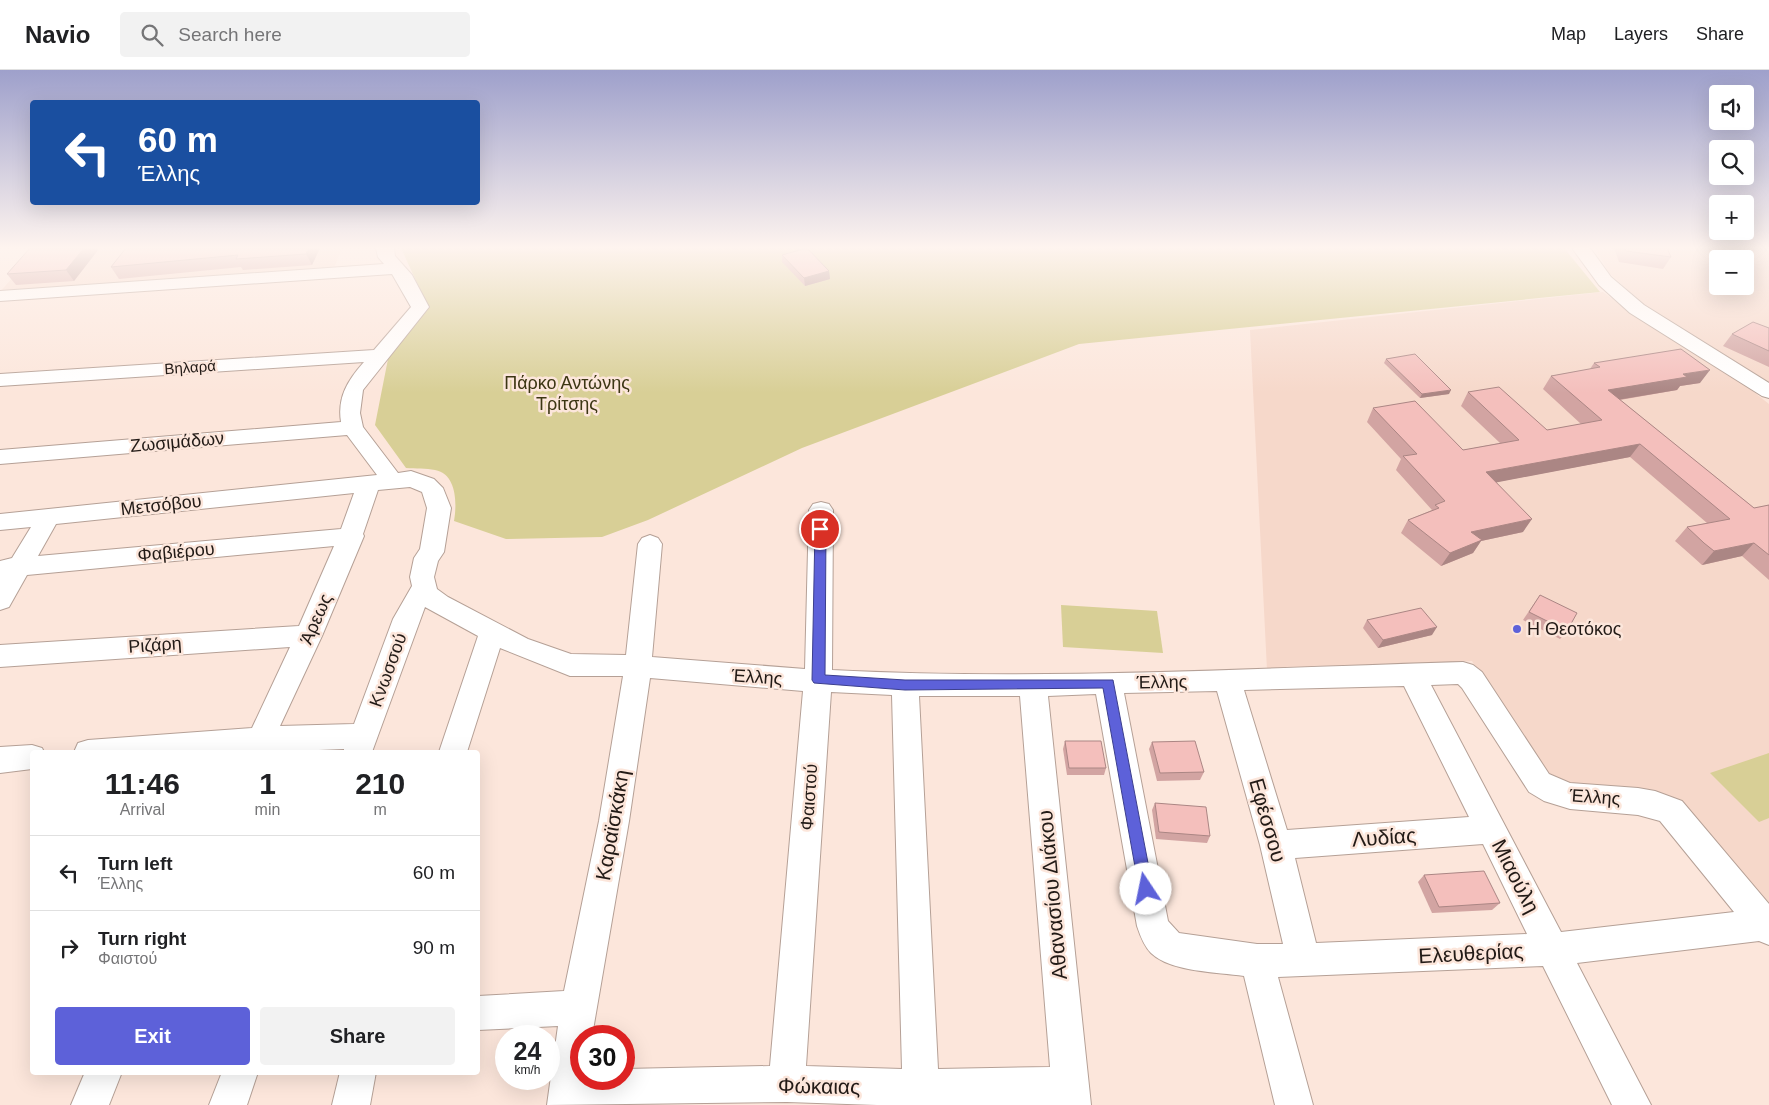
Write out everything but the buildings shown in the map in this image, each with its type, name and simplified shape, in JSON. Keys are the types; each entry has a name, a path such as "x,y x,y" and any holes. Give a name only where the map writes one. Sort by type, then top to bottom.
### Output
{"street":[{"path":"414,296 420,308 380,354 353,390 350,413 353,428 381,481 411,478 432,488 439,508 432,552 426,558 422,577 424,590"},
{"path":"1622,296 1637,309 1769,392"},
{"name":"Βηλαρά","path":"0,380 380,354"},
{"name":"Ζωσιμάδων","path":"0,457 353,428"},
{"name":"Μετσόβου","path":"0,522 381,481"},
{"name":"Άρεως","path":"257,746 309,636 352,536 381,481"},
{"name":"Φαιστού","path":"787,1084 818,680 821,510"},
{"path":"0,600 9,568 48,517"},
{"name":"Φαβιέρου","path":"9,568 352,536"},
{"name":"Καραϊσκάκη","path":"568,1097 578,1008 614,821 638,666 650,544"},
{"name":"Έλλης","path":"424,590 439,604 492,633 543,656 570,665 638,666 743,676 905,685 1033,685 1462,673 1472,680 1530,772 1539,783 1553,793 1568,797 1640,800 1658,804 1672,811 1768,925"},
{"name":"Κνωσσού","path":"360,744 406,619 424,590"},
{"path":"454,750 492,633"},
{"name":"Ριζάρη","path":"0,656 309,636"},
{"name":"Μιαούλη","path":"1412,674 1554,948 1632,1105"},
{"name":"Εφέσσου","path":"1227,680 1276,845 1304,960"},
{"name":"Ελευθερίας","path":"1108,683 1153,926 1162,941 1173,949 1257,961 1304,960 1554,948 1768,925"},
{"path":"899,1094 905,685"},
{"name":"Αθανασίου Διάκου","path":"1033,685 1071,1095"},
{"path":"144,750 360,744"},
{"path":"0,760 30,757"},
{"name":"Λυδίας","path":"1276,845 1492,829"},
{"path":"1257,961 1294,1105"},
{"path":"480,1013 578,1008"},
{"path":"90,1105 103,1075"},
{"path":"228,1105 239,1075"},
{"path":"351,1105 357,1075"},
{"name":"Φώκαιας","path":"568,1097 723,1095 787,1084 899,1094 1071,1095"}],"shaded area":[{"name":"Η Θεοτόκος","path":"1563,296 1609,296 1651,327 1740,381 1769,404 1769,909 1680,806 1562,787 1539,770 1472,661 1267,670 1250,330"},
{"path":"1635,296 1769,296 1769,383 1650,310"}],"green space":[{"name":"Πάρκο Αντώνης Τρίτσης","path":"423,296 1557,296 1079,344 802,448 648,520 602,537 506,539 454,521 455,498 448,477 435,470 406,468 375,425 388,359 427,305"},
{"path":"1061,605 1157,611 1163,653 1063,647"},
{"path":"1769,753 1769,818 1759,822 1710,773"}],"place":[{"name":"Η Θεοτόκος","path":"1517,629"}],"route":[{"path":"820,529 818,680 905,685 1108,683 1146,889"}]}
